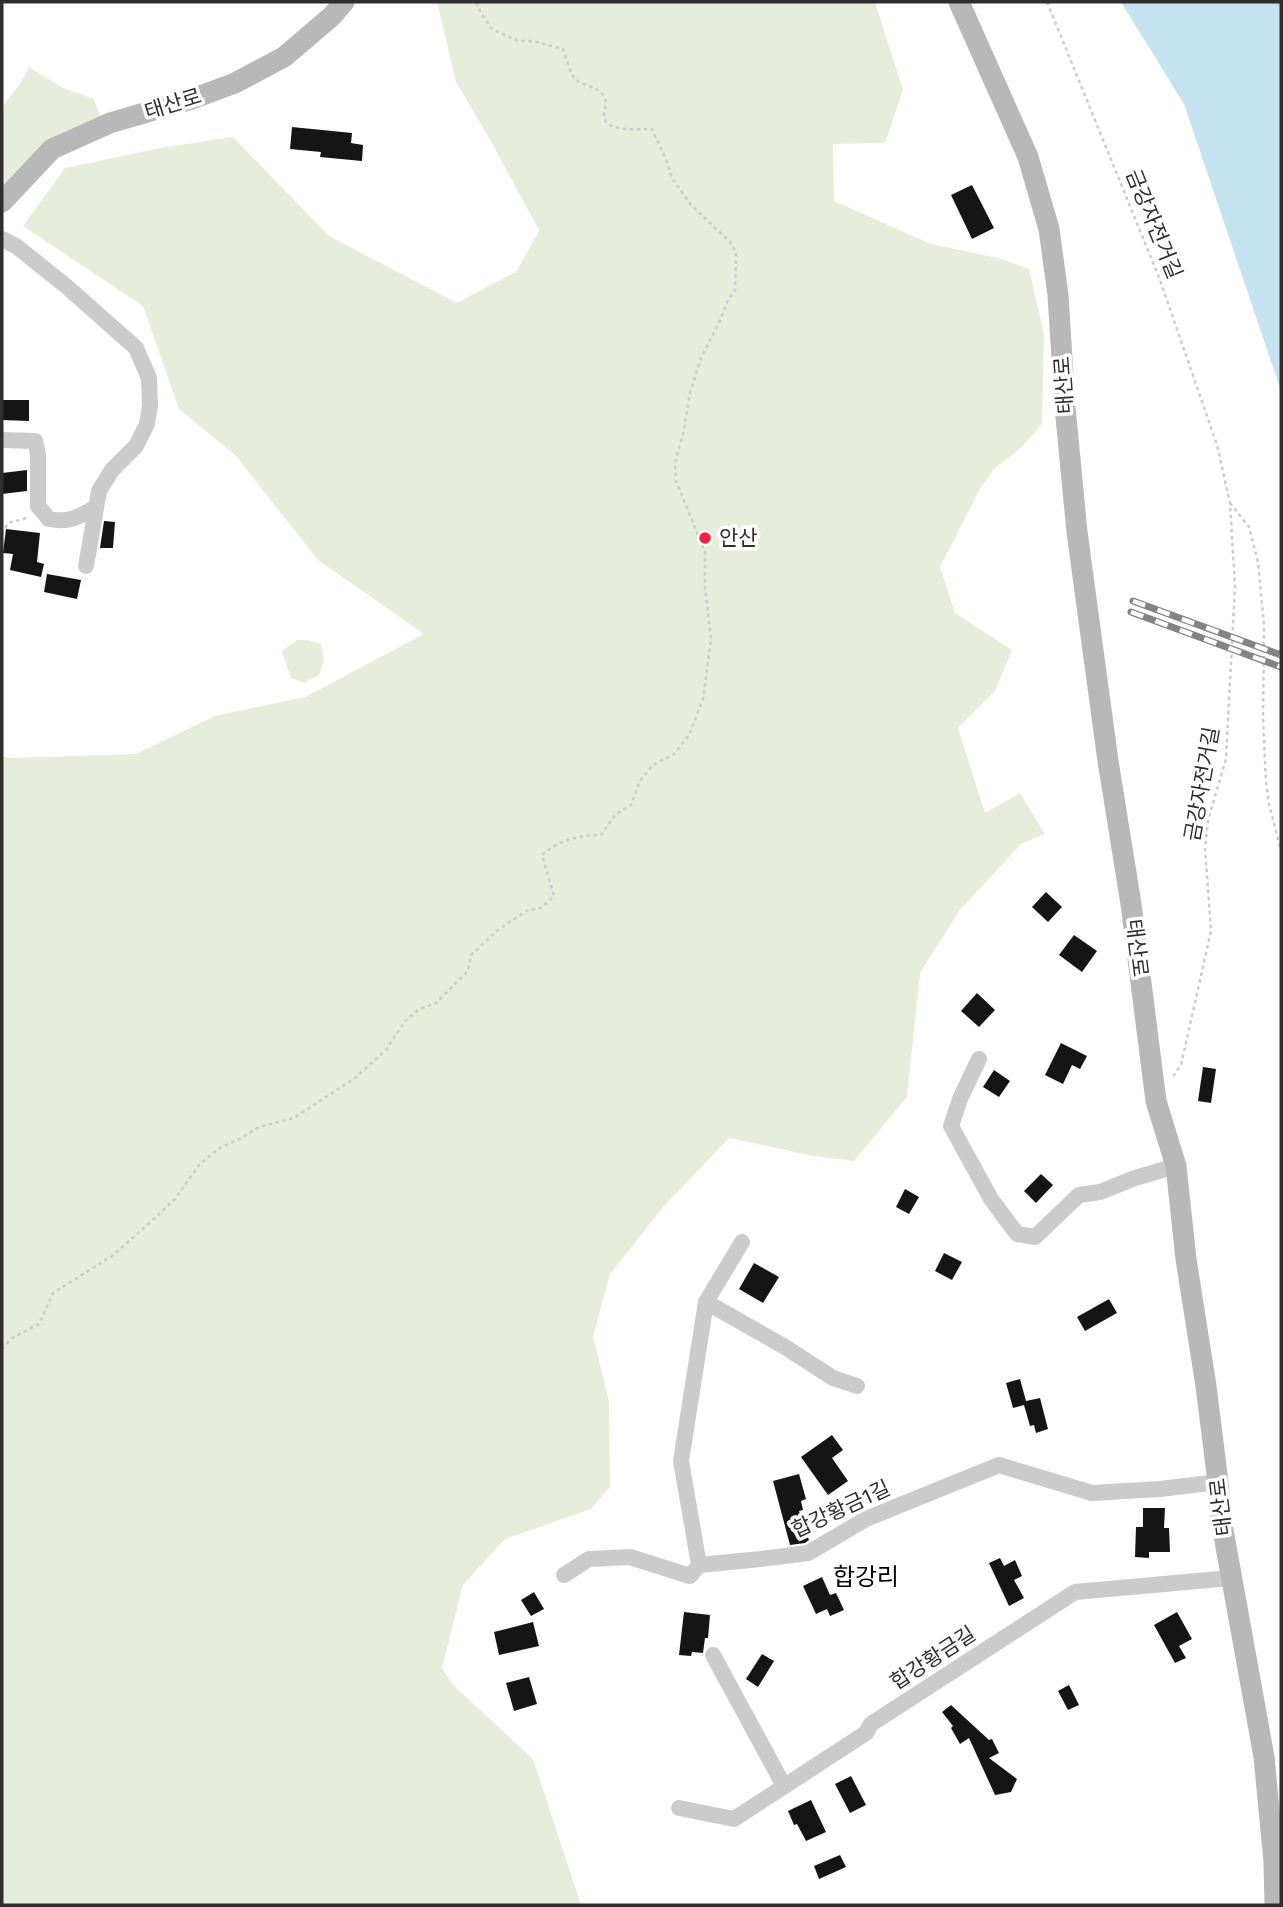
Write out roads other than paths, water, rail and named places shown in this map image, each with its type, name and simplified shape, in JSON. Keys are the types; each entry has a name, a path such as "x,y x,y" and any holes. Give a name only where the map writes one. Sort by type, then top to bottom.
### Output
{"street":[{"name":"태산로","path":"2,202 52,149 110,123 192,99 235,83 284,57 332,16 344,2"},
{"name":"태산로","path":"959,2 1028,157 1049,229 1058,295 1077,532 1108,761 1131,904 1156,1101 1176,1166 1221,1519 1264,1757 1274,1862 1275,1905"},
{"path":"2,239 16,246 66,286 136,348 149,378 150,406 147,424 136,446 112,470 99,491 86,566"},
{"path":"2,440 35,440 38,454 37,506 49,519 64,522 96,507"},
{"path":"979,1059 960,1099 951,1126 991,1199 1017,1234 1035,1237 1079,1195 1100,1192 1176,1166"},
{"path":"699,1565 681,1461 706,1302 742,1242"},
{"path":"706,1302 833,1378 857,1387"},
{"name":"합강황금1길","path":"564,1575 589,1559 630,1558 690,1576 699,1565 808,1553 866,1518 999,1465 1092,1493 1218,1482"},
{"name":"합강황금길","path":"679,1808 734,1819 866,1733 871,1724 1075,1592 1231,1578"},
{"path":"713,1655 784,1786"}],"water":[{"path":"1121,2 1281,2 1281,391 1184,104"}],"railway":[{"path":"1133,601 1281,655"},
{"path":"1131,612 1281,667"}],"place":[{"name":"안산","path":"705,538"}],"district":[{"name":"합강리","path":"866,1577"}]}
